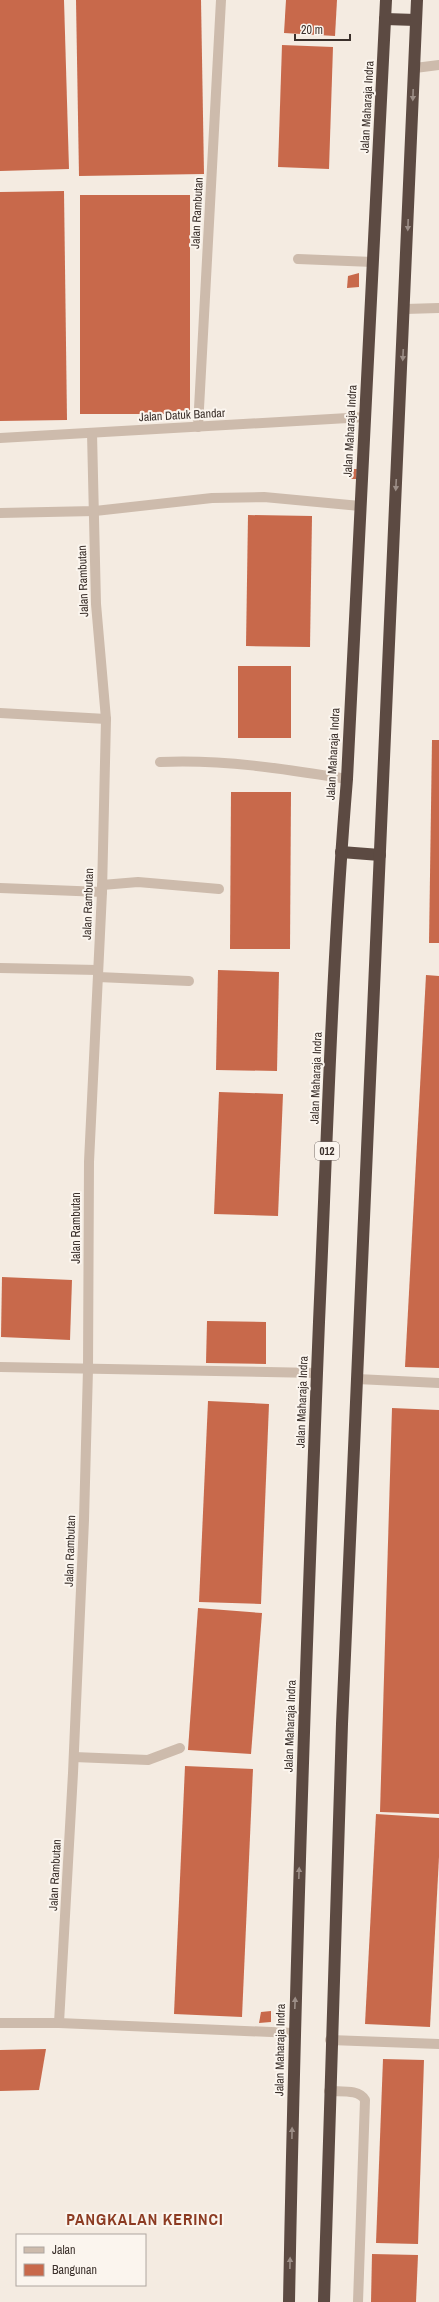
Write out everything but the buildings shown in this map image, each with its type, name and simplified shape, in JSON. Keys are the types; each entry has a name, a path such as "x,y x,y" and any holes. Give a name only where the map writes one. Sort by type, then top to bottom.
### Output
{"highway":[{"name":"Jalan Maharaja Indra","path":"289,2302 294,2032 317,1373 341,852 347,779 386,0"},
{"path":"324,2302 330,2040 357,1378 405,309 417,0"},
{"path":"386,19 416,20"},
{"path":"341,852 380,855"}],"street":[{"name":"Jalan Rambutan","path":"198,427 221,0"},
{"path":"414,68 439,65"},
{"path":"298,259 373,262"},
{"path":"405,309 439,308"},
{"name":"Jalan Datuk Bandar","path":"0,438 365,417"},
{"name":"Jalan Rambutan","path":"59,2023 74,1757 88,1369 89,1162 102,888 106,719 96,604 92,433"},
{"path":"0,513 95,511 220,498 264,497 360,506"},
{"path":"0,714 106,719"},
{"path":"160,762 184,761 287,770 347,779"},
{"path":"0,888 102,888 138,882 219,889"},
{"path":"0,968 189,981"},
{"path":"0,1367 317,1373"},
{"path":"357,1378 439,1384"},
{"path":"74,1757 148,1760 180,1748"},
{"path":"0,2023 59,2023 294,2032"},
{"path":"330,2040 439,2044"},
{"path":"329,2091 357,2093 365,2100 358,2302"}],"district":[{"name":"PANGKALAN KERINCI","path":"145,2219"}]}
